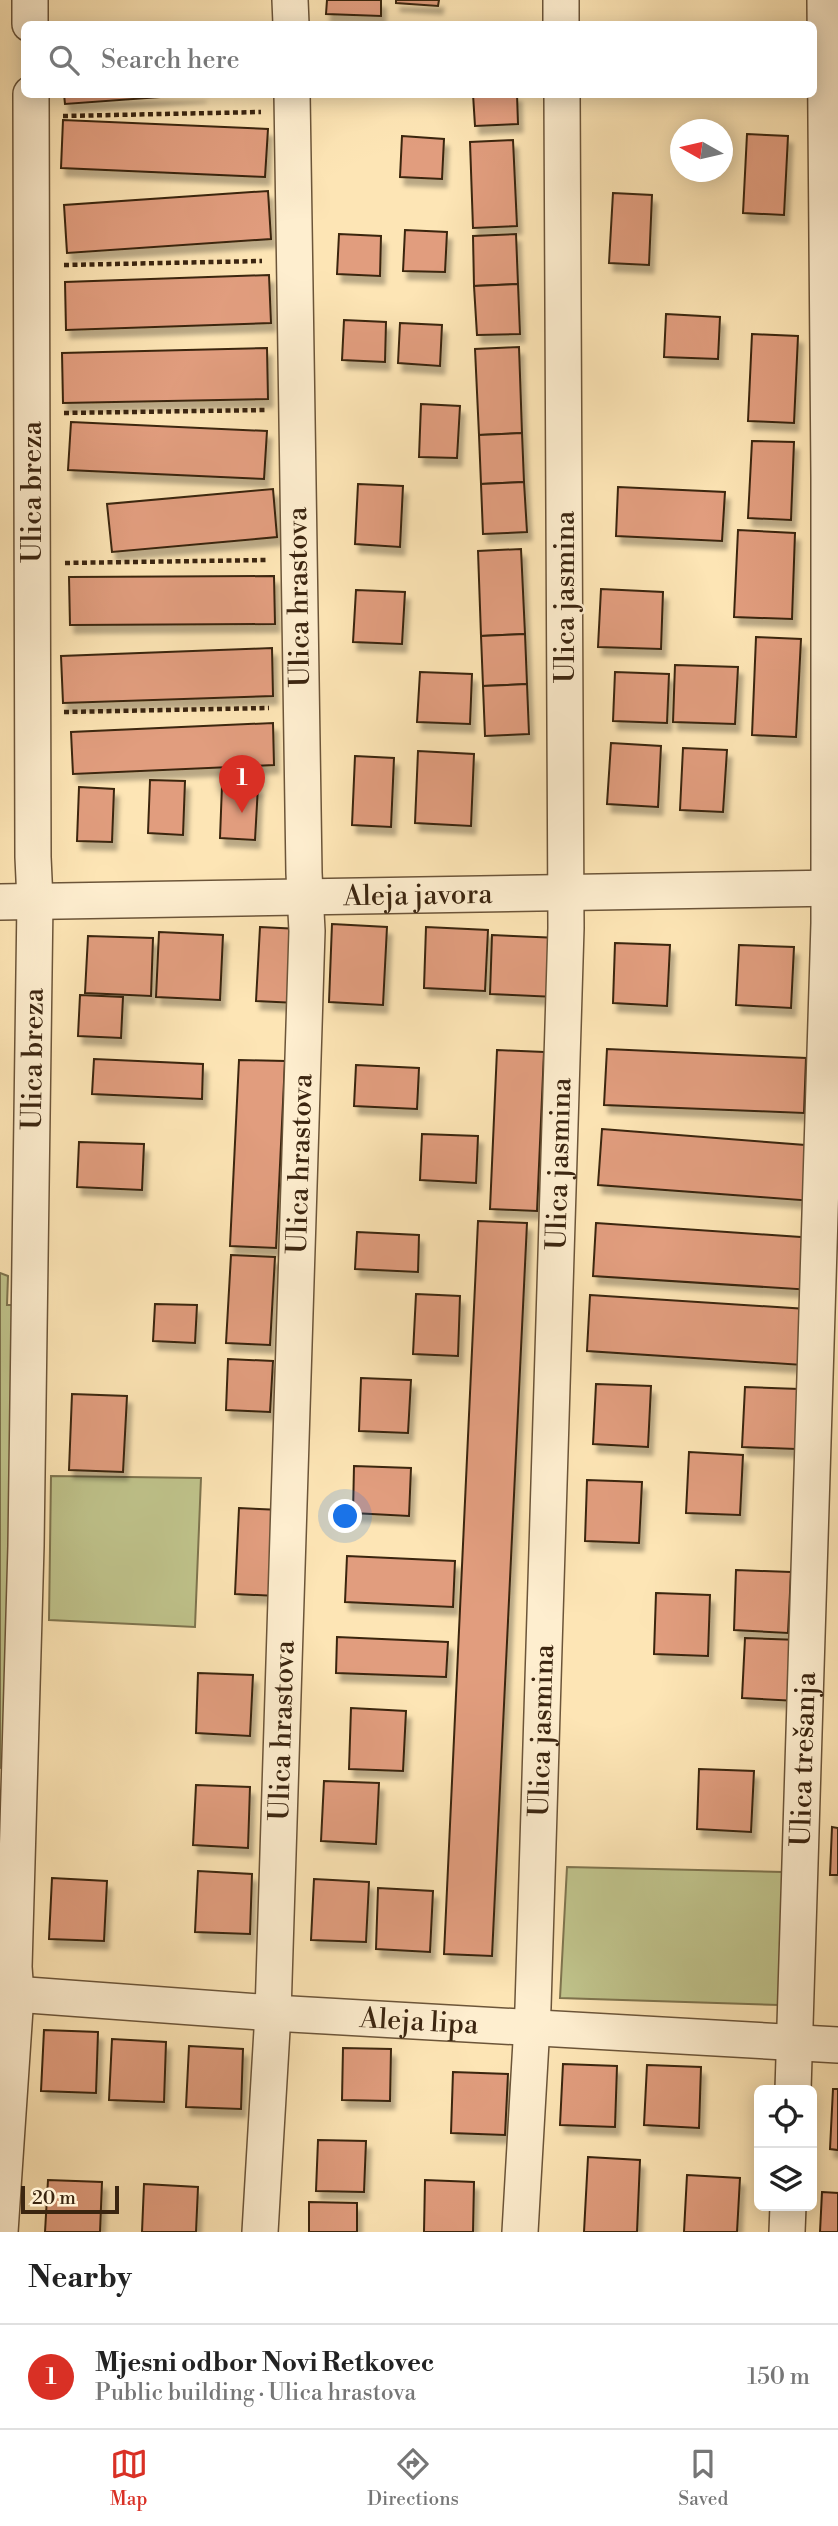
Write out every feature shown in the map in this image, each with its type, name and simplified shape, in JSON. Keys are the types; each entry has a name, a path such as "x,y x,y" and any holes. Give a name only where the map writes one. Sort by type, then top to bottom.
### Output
{"street":[{"path":"30,0 30,21"},
{"path":"290,0 291,21"},
{"path":"561,0 561,21"},
{"name":"Ulica trešanja","path":"793,2085 833,889 825,0"},
{"name":"Ulica jasmina","path":"520,2232 533,2029 566,892 562,98"},
{"name":"Ulica hrastova","path":"260,2232 273,2013 306,944 292,103"},
{"name":"Ulica breza","path":"0,2232 8,1993 14,1967 10,1783 35,901 31,106"},
{"name":"Aleja javora","path":"0,902 833,889"},
{"name":"Aleja lipa","path":"8,1993 273,2013 838,2045"},
{"path":"787,2232 788,2211"}],"path":[{"path":"31,106 292,103"},
{"path":"31,266 294,261"},
{"path":"32,413 296,410"},
{"path":"32,564 299,559"},
{"path":"32,713 301,708"}],"green space":[{"path":"0,1273 8,1276 7,1305 15,1305 3,1767 0,1768"},
{"path":"51,1476 201,1478 195,1627 49,1620"},
{"path":"567,1867 783,1872 779,2005 560,1998"}],"building":[{"path":"327,0 381,0 381,16 326,14"},
{"path":"396,0 439,0 438,6 396,3"},
{"path":"64,98 147,98 65,104"},
{"path":"473,98 517,98 518,124 475,126"},
{"path":"63,120 268,129 265,177 61,168"},
{"path":"747,134 788,136 784,215 743,213"},
{"path":"402,136 444,139 442,179 400,177"},
{"path":"513,140 517,226 473,228 470,142"},
{"path":"268,191 271,239 67,253 64,205"},
{"path":"613,193 652,195 649,265 609,263"},
{"path":"405,230 447,232 445,272 403,271"},
{"path":"339,234 381,236 380,276 337,274"},
{"path":"516,234 518,284 474,286 473,236"},
{"path":"269,275 271,323 66,330 65,282"},
{"path":"518,284 520,334 477,335 474,286"},
{"path":"666,314 720,317 718,359 664,357"},
{"path":"344,320 386,322 385,362 342,360"},
{"path":"400,323 442,325 440,366 398,363"},
{"path":"752,334 798,336 794,423 748,421"},
{"path":"519,347 522,433 479,435 475,349"},
{"path":"267,348 268,399 63,403 62,353"},
{"path":"421,404 460,406 457,458 419,457"},
{"path":"71,422 267,431 264,479 68,470"},
{"path":"522,433 524,482 481,484 479,435"},
{"path":"752,441 794,442 791,520 748,518"},
{"path":"524,482 527,532 483,534 481,484"},
{"path":"358,484 403,486 400,547 355,544"},
{"path":"618,487 725,492 722,541 616,536"},
{"path":"273,489 277,537 112,552 107,504"},
{"path":"738,530 795,533 792,619 734,617"},
{"path":"521,549 525,634 481,636 478,551"},
{"path":"274,576 275,624 70,625 69,577"},
{"path":"601,589 663,592 661,649 598,647"},
{"path":"356,590 405,592 402,644 353,642"},
{"path":"525,634 527,684 483,686 481,636"},
{"path":"756,637 801,639 796,737 752,735"},
{"path":"272,648 273,696 63,703 61,656"},
{"path":"675,665 738,667 735,724 673,722"},
{"path":"420,672 472,674 470,724 417,722"},
{"path":"615,672 669,674 667,723 613,721"},
{"path":"527,684 529,734 485,736 483,686"},
{"path":"273,723 274,765 73,774 71,732"},
{"path":"611,743 661,746 658,807 607,804"},
{"path":"683,748 727,750 723,812 680,810"},
{"path":"418,751 474,754 471,826 415,823"},
{"path":"355,756 394,758 391,827 352,825"},
{"path":"150,780 185,781 183,835 148,833"},
{"path":"222,785 258,786 255,840 220,838"},
{"path":"79,787 114,789 112,842 77,841"},
{"path":"332,924 387,927 383,1005 329,1002"},
{"path":"260,927 300,929 297,1003 256,1001"},
{"path":"426,927 488,930 485,991 424,988"},
{"path":"159,932 223,935 220,1000 156,997"},
{"path":"492,935 559,938 556,997 490,994"},
{"path":"88,936 153,938 151,996 85,993"},
{"path":"615,943 670,945 667,1006 613,1003"},
{"path":"739,945 794,947 791,1008 736,1005"},
{"path":"80,995 123,997 121,1038 78,1036"},
{"path":"607,1049 806,1058 804,1113 604,1105"},
{"path":"497,1050 544,1052 537,1211 490,1209"},
{"path":"94,1059 203,1064 202,1099 92,1094"},
{"path":"239,1060 285,1061 276,1248 230,1246"},
{"path":"356,1065 419,1068 417,1109 354,1106"},
{"path":"602,1129 818,1146 814,1201 598,1185"},
{"path":"422,1134 478,1136 476,1183 420,1180"},
{"path":"79,1142 144,1144 142,1190 77,1187"},
{"path":"478,1221 527,1223 492,1956 444,1954"},
{"path":"596,1223 815,1238 812,1290 593,1276"},
{"path":"357,1232 419,1235 418,1272 355,1269"},
{"path":"231,1255 275,1257 270,1345 226,1343"},
{"path":"416,1294 460,1296 458,1356 413,1354"},
{"path":"590,1295 807,1309 803,1365 587,1351"},
{"path":"155,1304 197,1305 195,1343 153,1341"},
{"path":"228,1359 273,1361 270,1412 226,1410"},
{"path":"361,1378 411,1380 408,1433 359,1431"},
{"path":"596,1384 651,1386 648,1447 593,1444"},
{"path":"745,1387 799,1389 796,1449 742,1447"},
{"path":"72,1394 127,1396 123,1472 69,1470"},
{"path":"689,1452 743,1455 740,1515 686,1513"},
{"path":"354,1466 411,1468 409,1516 353,1513"},
{"path":"587,1480 642,1482 639,1543 585,1541"},
{"path":"239,1508 281,1510 277,1596 235,1594"},
{"path":"347,1556 455,1561 453,1607 345,1602"},
{"path":"736,1570 791,1572 788,1633 734,1630"},
{"path":"656,1593 710,1595 708,1656 654,1654"},
{"path":"337,1637 448,1642 446,1677 336,1673"},
{"path":"745,1638 800,1640 797,1701 742,1698"},
{"path":"198,1673 253,1675 250,1736 196,1733"},
{"path":"351,1708 406,1711 403,1771 349,1769"},
{"path":"699,1769 754,1771 751,1832 697,1829"},
{"path":"324,1781 379,1783 376,1844 321,1841"},
{"path":"196,1785 250,1787 248,1848 193,1845"},
{"path":"832,1827 838,1828 838,1875 830,1875"},
{"path":"198,1871 252,1874 250,1934 195,1932"},
{"path":"52,1878 107,1881 104,1941 49,1939"},
{"path":"314,1879 369,1882 366,1942 311,1940"},
{"path":"378,1888 433,1891 430,1952 376,1949"},
{"path":"44,2030 98,2032 96,2093 41,2091"},
{"path":"112,2039 166,2042 164,2102 109,2100"},
{"path":"189,2046 243,2049 241,2109 186,2107"},
{"path":"343,2048 391,2049 390,2101 342,2100"},
{"path":"563,2064 617,2066 615,2127 560,2125"},
{"path":"647,2065 701,2067 699,2128 644,2125"},
{"path":"453,2072 508,2074 505,2135 451,2133"},
{"path":"833,2089 838,2089 838,2150 830,2149"},
{"path":"318,2140 366,2141 364,2192 316,2191"},
{"path":"588,2157 640,2160 637,2232 584,2232"},
{"path":"687,2175 740,2178 737,2232 684,2232"},
{"path":"48,2180 102,2182 100,2232 45,2232"},
{"path":"425,2180 474,2182 473,2232 424,2232"},
{"path":"144,2184 198,2187 196,2232 142,2232"},
{"path":"822,2192 838,2193 838,2232 820,2232"},
{"path":"309,2202 357,2203 357,2232 309,2232"}],"place":[{"name":"Mjesni odbor Novi Retkovec","path":"242,813"}]}
